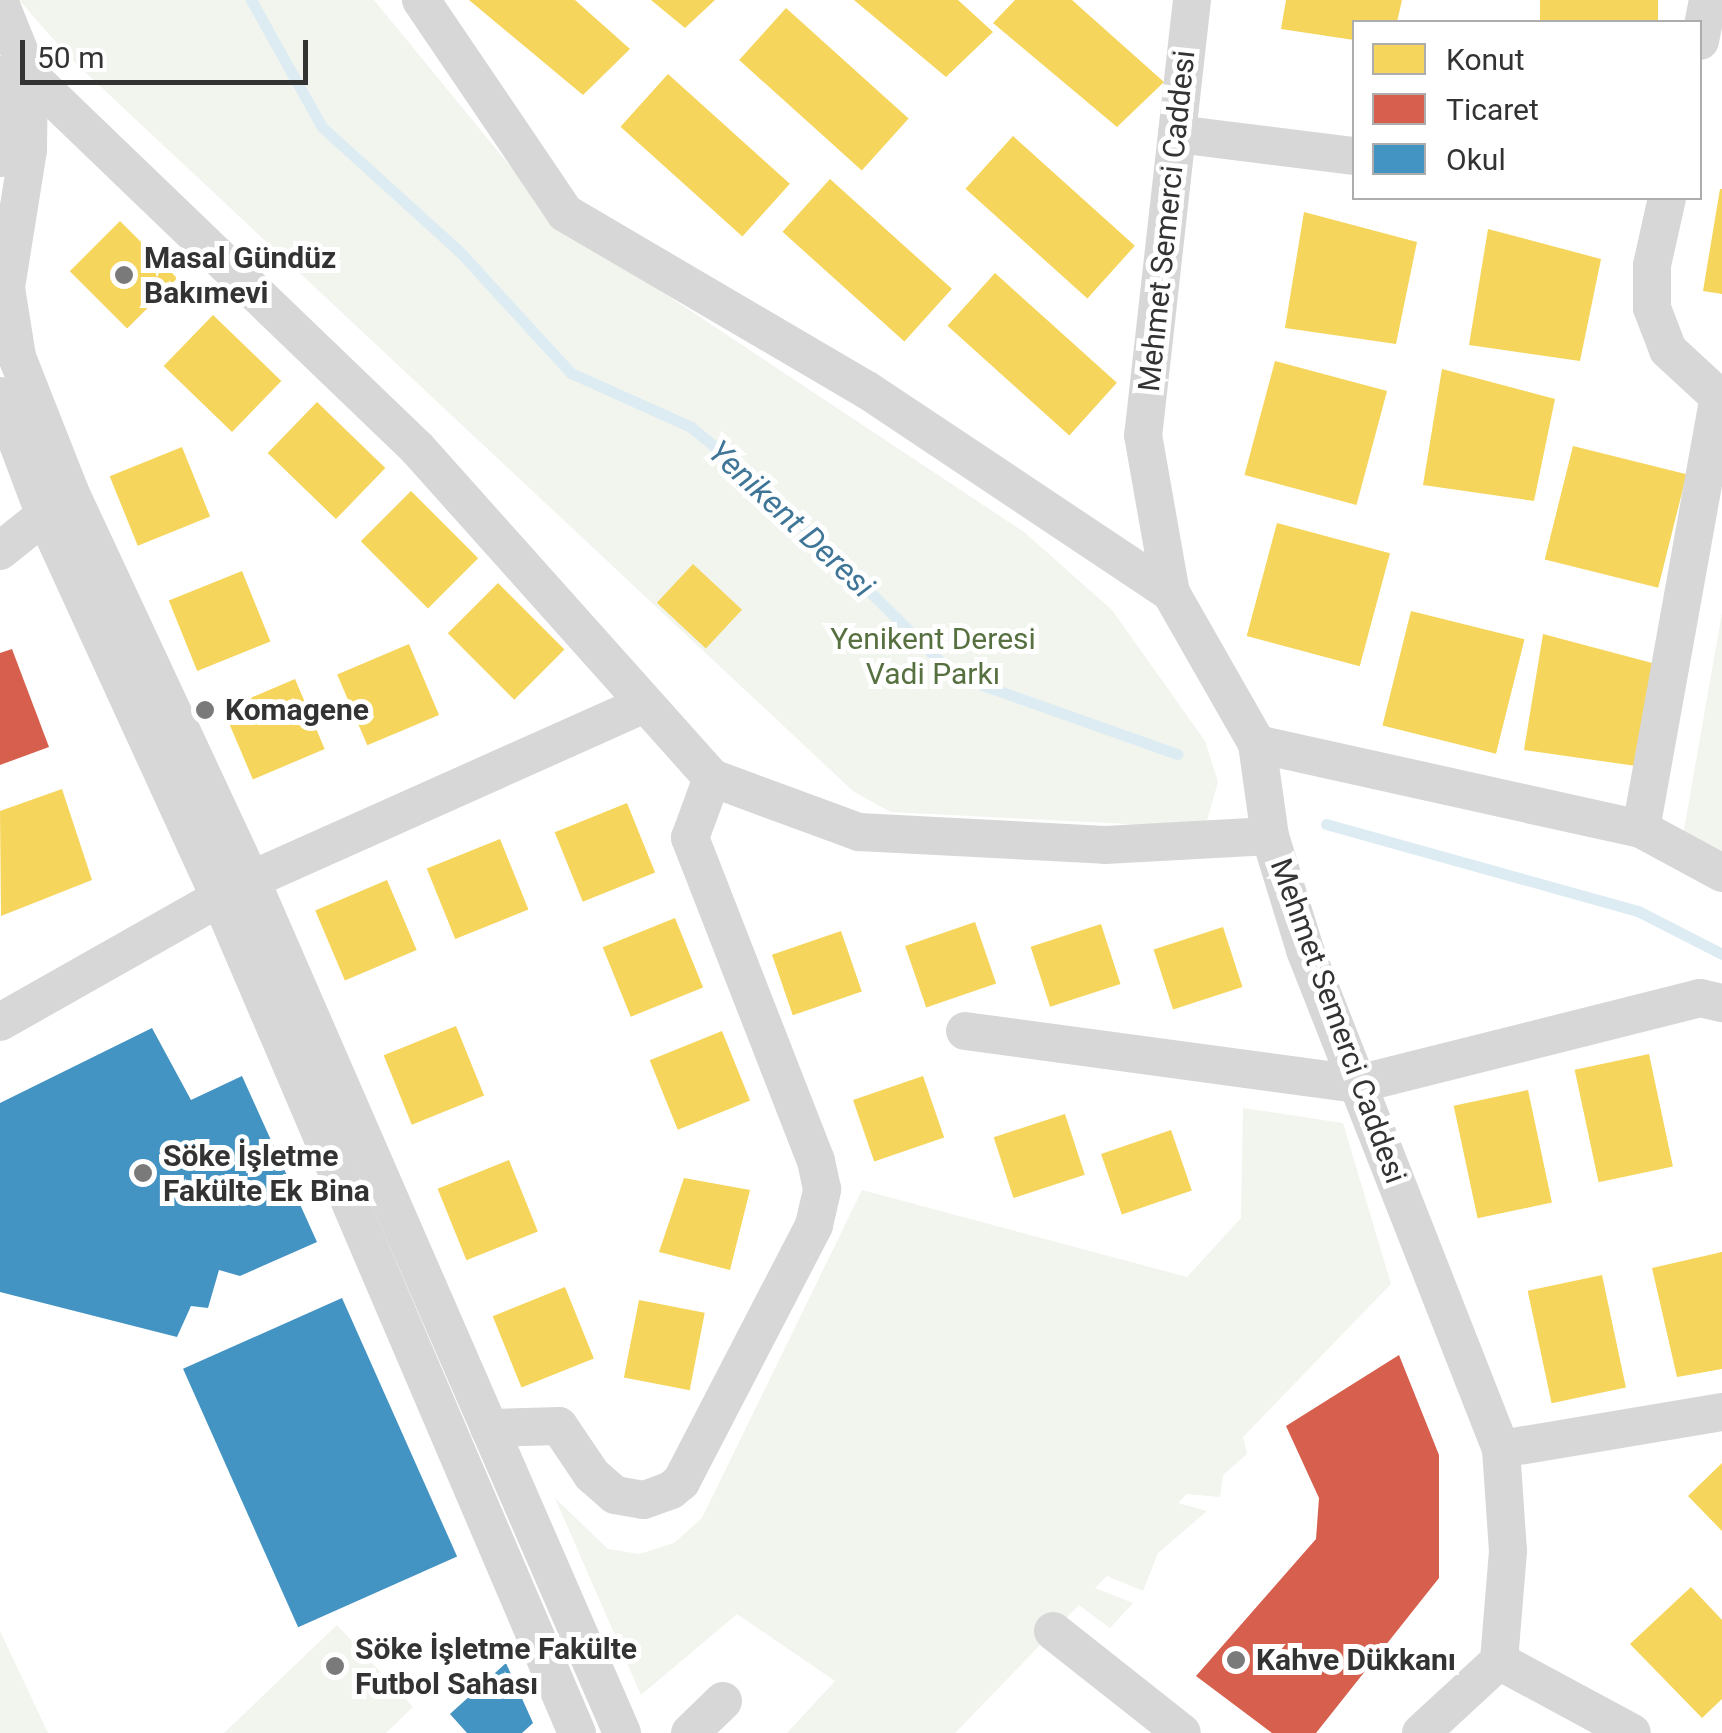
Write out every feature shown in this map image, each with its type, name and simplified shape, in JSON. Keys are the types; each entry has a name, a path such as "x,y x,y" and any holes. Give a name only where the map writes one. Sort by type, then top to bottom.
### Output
{"street":[{"path":"421,0 565,213 867,390 1171,593"},
{"name":"Mehmet Semerci Caddesi","path":"1192,0 1143,435 1171,593 1257,744 1270,836 1305,950 1501,1449 1508,1551 1499,1662"},
{"path":"1702,30 1708,0"},
{"path":"0,3 28,150 6,288 18,357 58,505"},
{"path":"0,166 14,75"},
{"path":"14,75 417,448 712,778 859,832 1106,845 1270,836"},
{"path":"1177,134 1352,156"},
{"path":"1642,830 1720,397 1668,350 1652,308 1652,265 1667,200"},
{"path":"0,396 58,505 490,1428 622,1733"},
{"path":"0,552 58,505"},
{"path":"0,992 231,879 635,696"},
{"path":"1257,744 1642,830 1722,873"},
{"path":"490,1428 559,1426 592,1476 616,1494 644,1500 671,1490 682,1482 814,1225 822,1190 816,1161 690,838 712,778"},
{"path":"0,1022 231,879"},
{"path":"231,879 577,1733"},
{"path":"965,1031 1358,1084 1700,998 1722,1003"},
{"path":"1501,1449 1722,1412"},
{"path":"1053,1631 1182,1733"},
{"path":"1421,1733 1499,1662 1632,1733"},
{"path":"690,1733 724,1701"}],"green space":[{"name":"Yenikent Deresi Vadi Parkı","path":"19,0 374,0 555,221 1024,532 1112,610 1205,741 1218,782 1205,828 891,812 854,792 69,57"},
{"path":"1722,613 1722,871 1682,841"},
{"path":"1243,1108 1343,1123 1391,1284 1243,1437 1247,1454 1223,1475 1220,1497 1187,1494 1178,1503 1207,1511 1158,1553 1143,1591 1107,1576 1095,1588 1133,1603 1110,1628 1079,1605 955,1733 787,1733 835,1681 737,1614 641,1695 555,1498 608,1549 639,1554 674,1543 702,1518 862,1190 1187,1277 1241,1218"},
{"name":"Söke İşletme Fakülte Futbol Sahası","path":"337,1625 413,1707 386,1733 224,1733"},
{"path":"0,1631 48,1733 0,1733"}],"building: Konut":[{"path":"469,0 575,0 630,49 583,95"},
{"path":"651,0 715,0 685,28"},
{"path":"854,0 958,0 993,32 946,77"},
{"path":"1015,0 1072,0 1164,82 1117,127 993,23"},
{"path":"1286,0 1402,0 1397,20 1352,20 1352,40 1281,29"},
{"path":"1540,0 1658,0 1658,20 1540,20"},
{"path":"786,8 909,118 862,170 739,60"},
{"path":"668,74 790,184 742,237 620,127"},
{"path":"1013,136 1135,246 1087,299 965,189"},
{"path":"830,179 952,289 904,342 782,232"},
{"path":"1722,189 1722,294 1703,291"},
{"path":"1304,212 1417,242 1396,344 1285,328"},
{"name":"Masal Gündüz Bakımevi","path":"120,221 177,278 127,328 70,271"},
{"path":"1488,229 1601,259 1580,361 1469,345"},
{"path":"995,273 1117,383 1069,436 947,326"},
{"path":"213,315 281,381 232,432 164,366"},
{"path":"1275,361 1387,391 1357,505 1244,475"},
{"path":"1442,369 1555,399 1534,501 1423,485"},
{"path":"317,402 385,468 336,519 268,453"},
{"path":"1573,446 1687,474 1658,588 1545,560"},
{"path":"182,447 210,517 138,546 110,476"},
{"path":"411,491 478,558 428,608 361,541"},
{"path":"1277,523 1390,553 1360,666 1247,636"},
{"path":"693,564 742,610 706,648 657,603"},
{"path":"242,571 270,641 197,671 169,601"},
{"path":"498,583 564,649 514,700 448,633"},
{"path":"1411,611 1525,639 1496,754 1382,725"},
{"path":"1543,634 1656,664 1636,766 1524,750"},
{"path":"409,644 439,715 367,745 337,674"},
{"path":"295,679 325,749 253,779 223,709"},
{"path":"62,789 92,880 1,916 0,811"},
{"path":"627,803 655,873 583,902 555,832"},
{"path":"500,839 528,909 455,939 427,869"},
{"path":"387,880 417,950 345,980 315,910"},
{"path":"675,918 703,988 631,1017 603,947"},
{"path":"975,922 996,983 926,1008 905,946"},
{"path":"1101,924 1120,984 1050,1007 1031,947"},
{"path":"1223,927 1242,987 1173,1009 1154,950"},
{"path":"841,931 862,992 793,1015 772,955"},
{"path":"456,1026 484,1096 412,1125 384,1055"},
{"path":"722,1031 750,1101 678,1130 650,1060"},
{"path":"1649,1054 1673,1166 1599,1182 1575,1070"},
{"path":"923,1076 944,1137 874,1162 853,1100"},
{"path":"1528,1090 1552,1202 1478,1218 1454,1106"},
{"path":"1065,1114 1085,1175 1013,1198 994,1137"},
{"path":"1171,1130 1192,1191 1122,1215 1101,1154"},
{"path":"509,1160 538,1231 466,1260 438,1189"},
{"path":"684,1178 750,1190 730,1270 659,1252"},
{"path":"1722,1252 1722,1369 1677,1377 1652,1268"},
{"path":"1602,1275 1626,1387 1552,1403 1528,1291"},
{"path":"565,1287 594,1358 522,1388 493,1316"},
{"path":"639,1300 705,1313 690,1390 624,1378"},
{"path":"1722,1463 1722,1531 1688,1496"},
{"path":"1691,1587 1722,1620 1722,1699 1702,1718 1630,1644"}],"building: Ticaret":[{"path":"12,649 49,747 0,765 0,653"},
{"path":"1399,1355 1439,1455 1439,1578 1316,1733 1272,1733 1196,1676 1316,1539 1319,1498 1286,1426"}],"building: Okul":[{"name":"Söke İşletme Fakülte Ek Bina","path":"152,1028 191,1100 242,1076 317,1242 240,1276 219,1270 208,1308 191,1306 177,1337 0,1292 0,1103"},
{"path":"342,1298 457,1557 298,1627 183,1369"},
{"path":"506,1663 533,1723 522,1733 467,1733 450,1714"}],"waterway":[{"name":"Yenikent Deresi","path":"251,0 322,127 460,252 571,373 691,427 768,491 954,675 1177,754"},
{"path":"1326,824 1638,911 1722,954"}],"place":[{"name":"Masal Gündüz Bakımevi","path":"124,275"},
{"name":"Komagene","path":"205,710"},
{"name":"Söke İşletme Fakülte Ek Bina","path":"143,1173"},
{"name":"Kahve Dükkanı","path":"1236,1660"},
{"name":"Söke İşletme Fakülte Futbol Sahası","path":"335,1666"}]}
